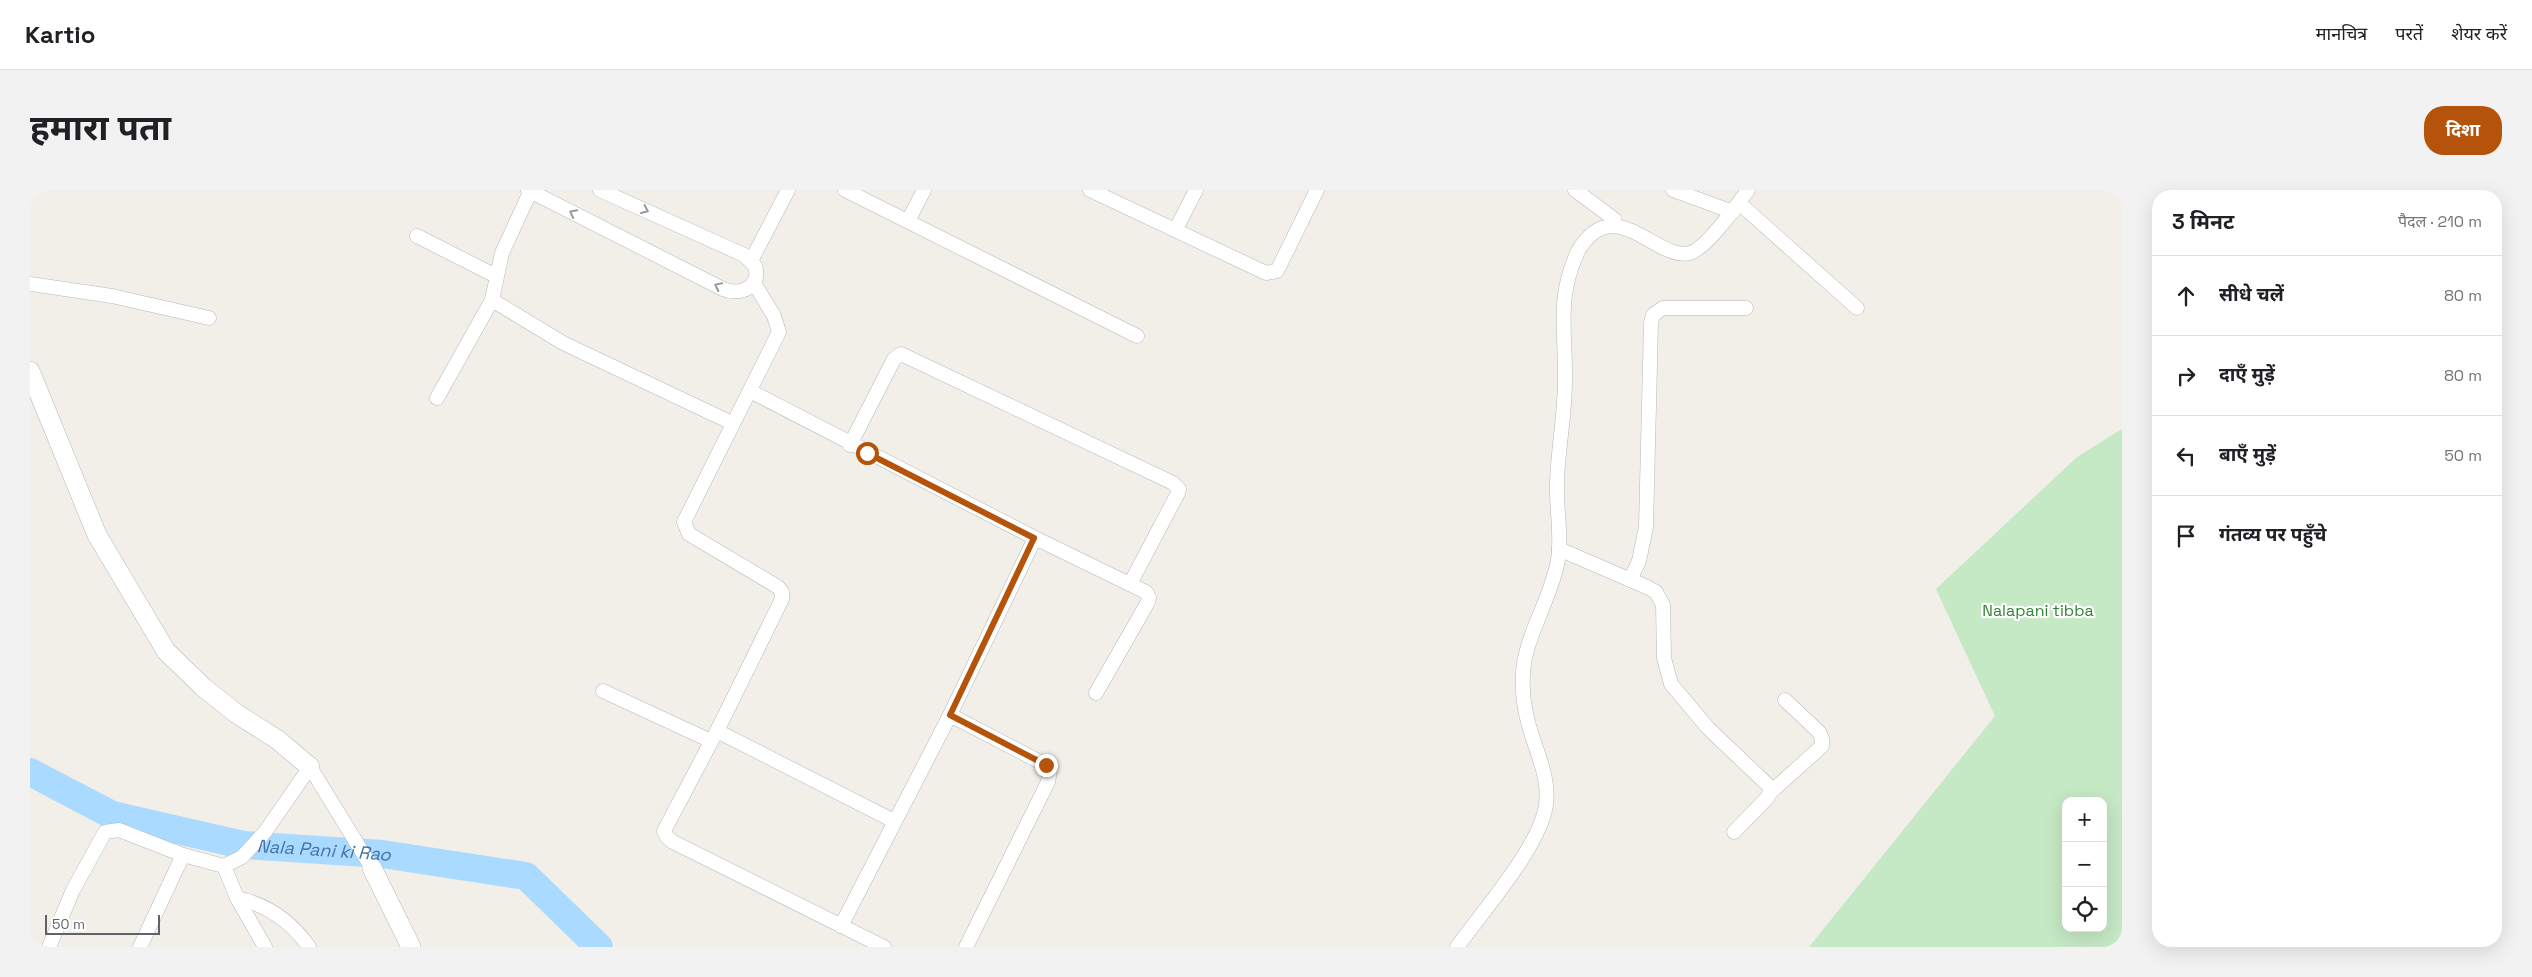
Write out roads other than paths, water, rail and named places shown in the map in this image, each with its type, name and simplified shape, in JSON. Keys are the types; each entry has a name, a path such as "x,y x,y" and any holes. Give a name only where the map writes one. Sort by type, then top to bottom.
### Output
{"street":[{"path":"437,398 492,300 502,253 530,190 723,289 731,292 741,292 754,283 757,271 751,261 744,255 600,190"},
{"path":"751,261 788,190"},
{"path":"845,190 1137,336"},
{"path":"908,221 924,190"},
{"path":"1090,190 1266,273 1277,271 1317,190"},
{"path":"1176,230 1196,190"},
{"path":"1575,190 1614,219 1629,223 1677,252 1689,253 1696,250 1736,207 1748,190"},
{"path":"1673,190 1736,207 1857,308"},
{"path":"1457,947 1512,872 1534,837 1546,806 1546,785 1542,764 1527,721 1523,672 1555,575 1559,549 1557,481 1565,373 1562,322 1564,298 1571,269 1584,240 1599,224 1614,219"},
{"path":"417,236 496,276"},
{"path":"754,283 774,316 779,332 686,515 686,529 689,534 778,586 782,592 782,599 714,736 664,830 667,838 884,947"},
{"path":"30,284 112,296 209,318"},
{"path":"492,300 563,343 732,423"},
{"path":"1630,580 1639,561 1646,527 1651,323 1653,315 1663,308 1746,308"},
{"path":"850,445 894,359 898,355 905,354 1173,483 1179,489 1178,493 1130,584"},
{"path":"30,371 97,536 166,651 203,688 237,714 278,740 310,767 353,833 411,947"},
{"path":"750,392 1034,538 1146,592 1149,598 1148,602 1096,693"},
{"path":"841,926 950,715 1034,538"},
{"path":"1559,549 1656,592 1663,605 1665,668 1671,684 1708,728 1767,782 1771,792"},
{"path":"604,691 714,736 894,821"},
{"path":"1734,832 1771,792 1822,746 1820,732 1785,700"},
{"path":"950,715 1046,765 1050,770 1048,782 966,947"},
{"path":"49,947 73,890 105,832 119,830 183,855 224,866 242,857 265,832 310,767"},
{"path":"140,947 183,855"},
{"path":"224,866 237,898 265,947"},
{"path":"237,898 259,903 271,909 281,916 309,947"}],"waterway":[{"name":"Nala Pani ki Rao","path":"30,772 112,815 243,845 382,854 526,876 599,947"}],"park label":[{"name":"Nalapani tibba","path":"2038,610"}]}
